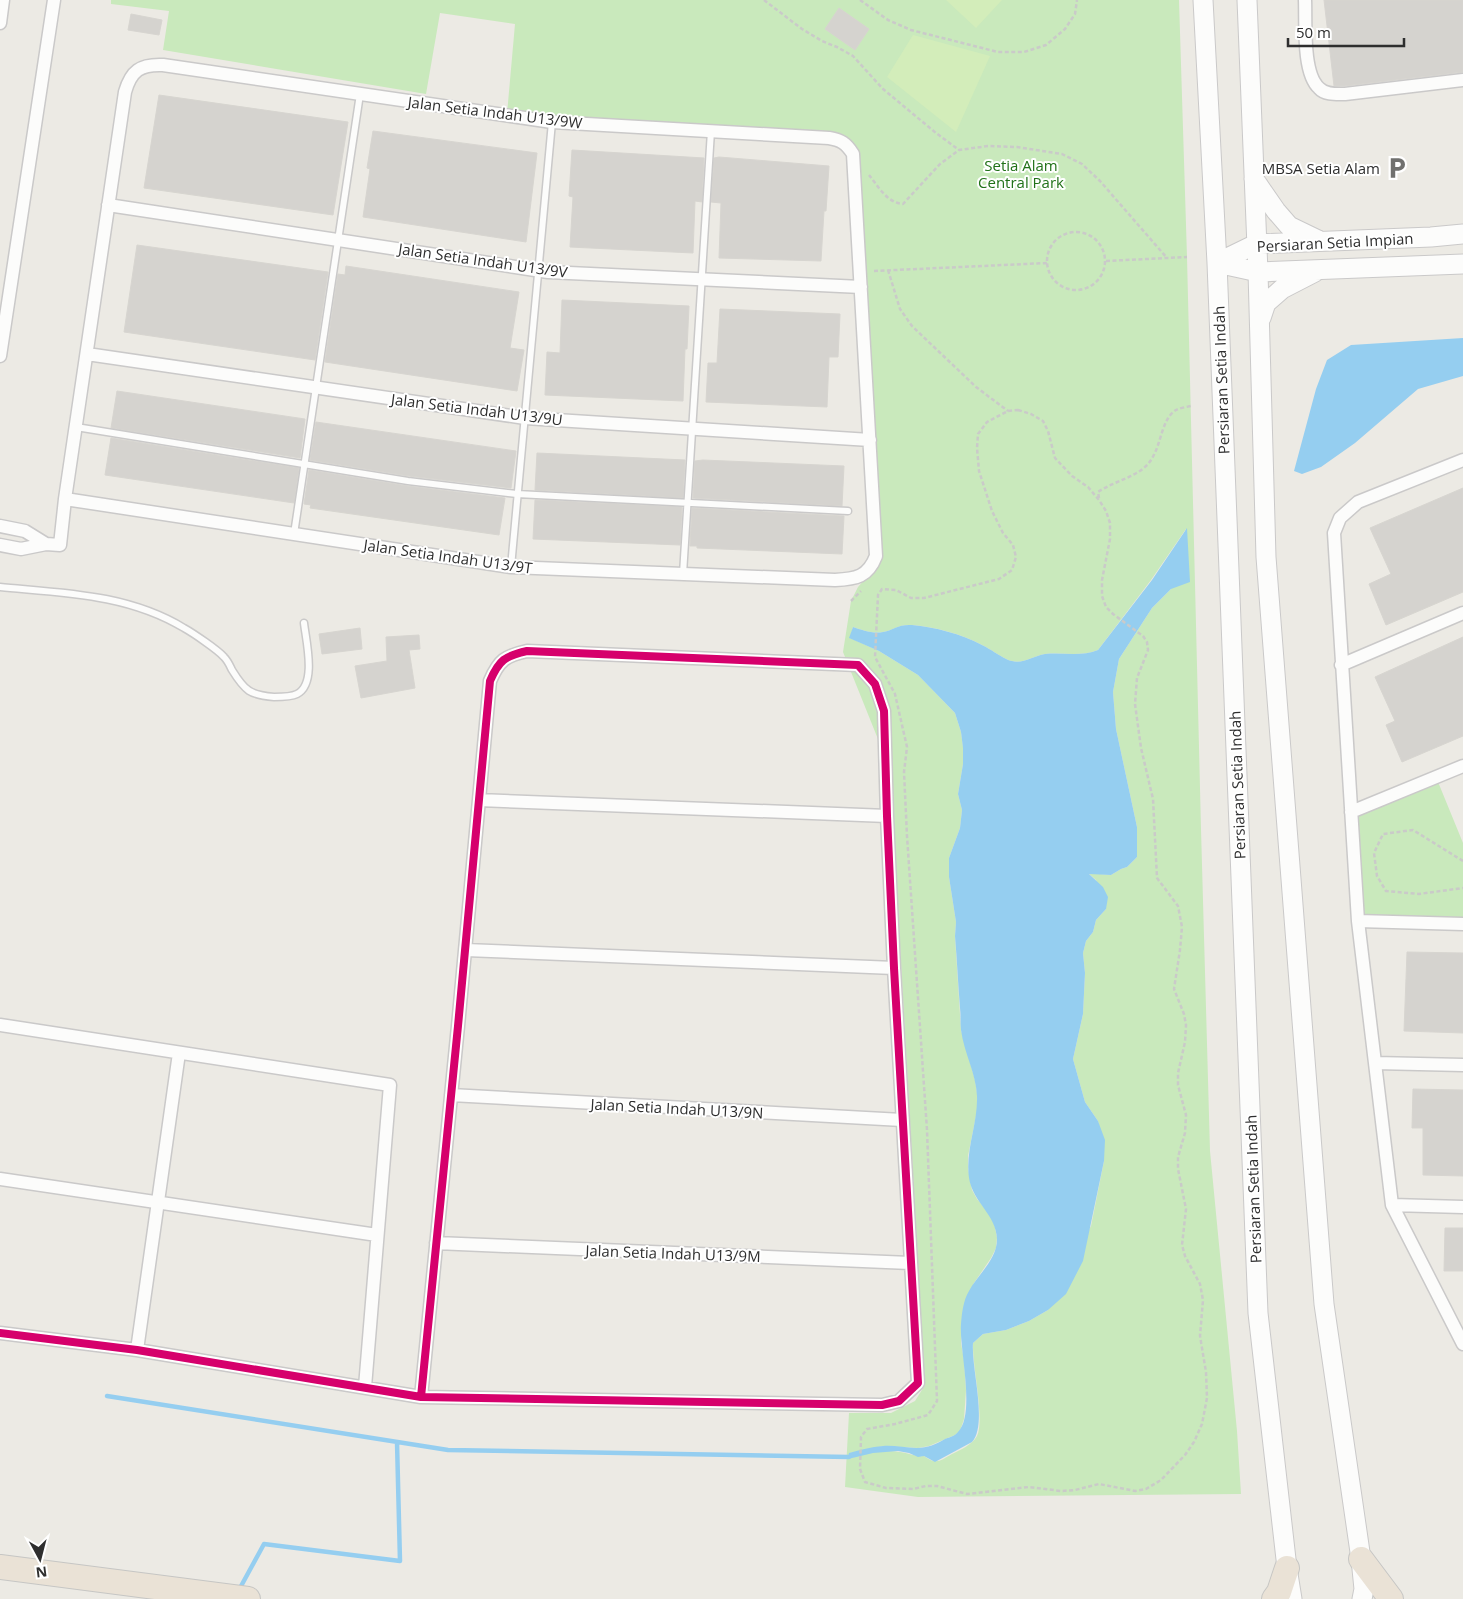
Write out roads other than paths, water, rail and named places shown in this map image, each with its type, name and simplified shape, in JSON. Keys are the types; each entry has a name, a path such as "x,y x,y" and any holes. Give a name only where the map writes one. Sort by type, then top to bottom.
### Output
{"highway":[{"path":"1361,1559 1391,1599"},
{"path":"0,1567 248,1599"},
{"path":"1274,1599 1280,1592 1287,1568"}],"street":[{"path":"0,356 54,0"},
{"name":"Persiaran Setia Indah","path":"1203,0 1217,263 1258,1314 1292,1599"},
{"path":"1247,0 1258,272 1266,557 1324,1304 1361,1559 1364,1590 1362,1599"},
{"path":"1305,0 1307,65 1312,79 1319,89 1331,94 1345,94 1463,80"},
{"path":"0,23 2,2"},
{"name":"Jalan Setia Indah U13/9W","path":"108,205 125,92 129,78 136,71 145,67 162,64 552,122 829,138 840,140 847,144 853,154"},
{"name":"Jalan Setia Indah U13/9T","path":"65,499 511,567 851,580 864,574 872,567 876,556 853,154"},
{"path":"1254,179 1289,226 1321,242"},
{"path":"0,545 21,549 46,544 60,546 65,499 108,205"},
{"name":"Jalan Setia Indah U13/9V","path":"108,205 539,270 860,287"},
{"name":"Persiaran Setia Impian","path":"1217,263 1256,244 1463,234"},
{"name":"Persiaran Setia Impian","path":"1217,263 1258,272 1463,264"},
{"path":"1259,323 1266,303 1282,288 1323,268"},
{"name":"Jalan Setia Indah U13/9U","path":"87,354 525,418 870,440"},
{"path":"1462,462 1358,502 1340,518 1334,533 1358,921 1392,1205 1463,1344"},
{"path":"0,526 25,531 46,544"},
{"path":"1341,665 1463,613"},
{"path":"0,1333 137,1350 420,1397 882,1405 898,1401 918,1383 894,968 884,711 875,684 858,665 527,651 510,655 496,666 490,680 452,1095 420,1397"},
{"path":"1351,812 1463,766"},
{"path":"479,800 887,816"},
{"path":"1358,921 1463,924"},
{"path":"466,950 894,968"},
{"path":"0,1025 390,1085 376,1235 365,1387"},
{"path":"137,1350 179,1052"},
{"path":"1375,1063 1463,1065"},
{"name":"Jalan Setia Indah U13/9N","path":"452,1095 902,1120"},
{"path":"0,1179 376,1235"},
{"path":"1392,1205 1463,1207"},
{"name":"Jalan Setia Indah U13/9M","path":"436,1242 910,1263"}],"lane":[{"path":"294,534 360,94"},
{"path":"511,567 552,122"},
{"path":"683,574 711,131"},
{"path":"76,427 408,481 517,494 848,511"},
{"path":"0,587 105,597 144,609 184,628 212,648 224,657 237,678 249,692 263,696 282,697 296,695 304,688 308,679 309,664 304,622"}],"water":[{"path":"1463,338 1463,376 1418,389 1355,443 1321,467 1302,474 1294,471 1316,389 1327,360 1351,345"},
{"path":"1187,528 1190,582 1171,589 1152,608 1119,659 1113,692 1116,729 1137,827 1137,857 1127,867 1111,875 1089,874 1103,887 1108,897 1106,909 1096,920 1093,932 1086,941 1083,953 1085,973 1083,1014 1073,1059 1085,1102 1098,1121 1105,1140 1104,1161 1083,1261 1066,1294 1048,1310 1029,1321 1006,1330 983,1334 973,1343 979,1422 977,1434 972,1442 935,1462 924,1456 918,1457 898,1451 873,1453 848,1459 849,1453 874,1447 917,1448 928,1446 958,1432 966,1411 966,1381 961,1335 963,1307 969,1291 994,1254 997,1239 993,1222 971,1187 968,1168 976,1117 977,1096 975,1079 961,1030 955,936 956,922 949,877 949,858 960,828 962,810 958,794 963,764 961,732 955,713 918,675 879,651 849,638 853,627 875,632 883,632 907,625 939,629 957,634 1016,662 1045,654 1092,652 1098,650 1152,580"}],"waterway":[{"path":"107,1396 448,1450 849,1457"},
{"path":"240,1588 264,1544 400,1561 397,1442"}],"place":[{"name":"MBSA Setia Alam","path":"1397,168"}],"park label":[{"name":"Setia Alam Central Park","path":"1021,174"}]}
